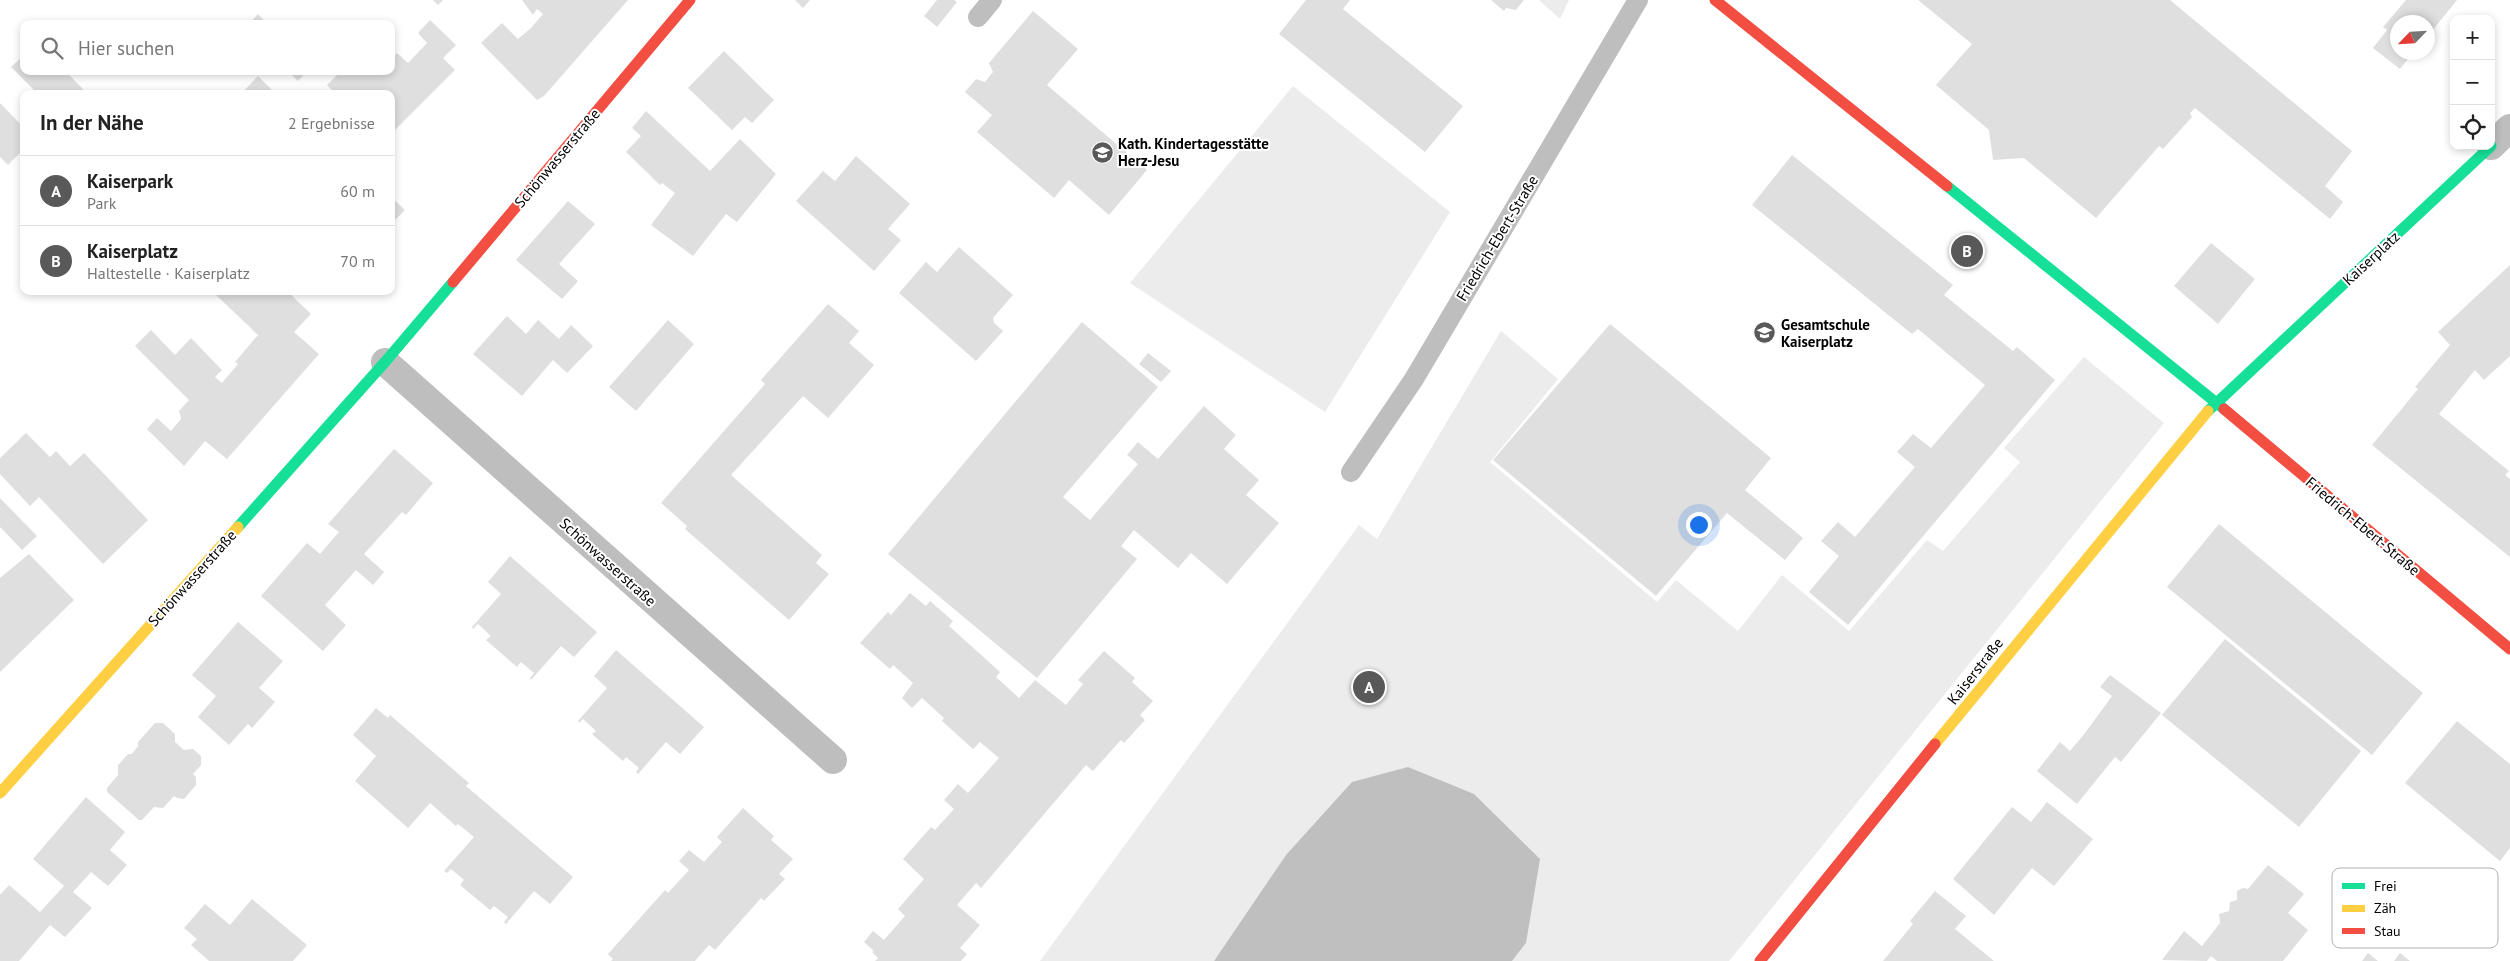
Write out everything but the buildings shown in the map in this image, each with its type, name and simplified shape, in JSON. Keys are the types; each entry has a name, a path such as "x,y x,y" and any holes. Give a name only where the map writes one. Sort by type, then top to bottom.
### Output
{"street":[{"name":"Schönwasserstraße","path":"0,794 385,362 690,0"},
{"path":"1715,0 2215,402"},
{"name":"Kaiserplatz","path":"2495,142 2510,128"},
{"name":"Kaiserplatz","path":"2215,402 2487,150"},
{"name":"Schönwasserstraße","path":"385,362 832,760"},
{"name":"Friedrich-Ebert-Straße","path":"2215,402 2510,649"},
{"name":"Kaiserstraße","path":"1760,961 2012,649 2215,402"}],"lane":[{"path":"978,17 992,0"},
{"name":"Friedrich-Ebert-Straße","path":"1351,472 1414,379 1638,0"}],"shaded area":[{"path":"1539,0 1569,0 1560,19"},
{"path":"1293,86 1450,212 1325,412 1130,283"},
{"path":"1501,331 1558,379 1490,462 1657,602 1676,580 1738,631 1782,575 1849,631 1927,540 1943,551 2020,462 2004,448 2084,357 2164,423 1729,961 1512,961 1526,943 1286,855 1214,961 1040,961 1359,525 1377,539"},
{"path":"1408,767 1474,794 1540,859 1526,943 1512,961 1214,961 1286,855 1352,782"}],"traffic: fast":[{"path":"2208,411 2487,150"},
{"path":"1947,186 2224,409"},
{"path":"238,527 385,362 453,282"}],"traffic: slow":[{"path":"1935,744 2208,411"},
{"path":"0,793 238,527"}],"traffic: jam":[{"path":"453,282 690,0"},
{"path":"1715,0 1947,186"},
{"path":"2224,409 2510,649"},
{"path":"1760,961 1935,744"}],"place":[{"name":"Kath. Kindertagesstätte Herz-Jesu","path":"1102,152"},
{"name":"Kaiserplatz","path":"1967,251"},
{"name":"Gesamtschule Kaiserplatz","path":"1765,333"},
{"name":"Kaiserpark","path":"1369,687"}]}
